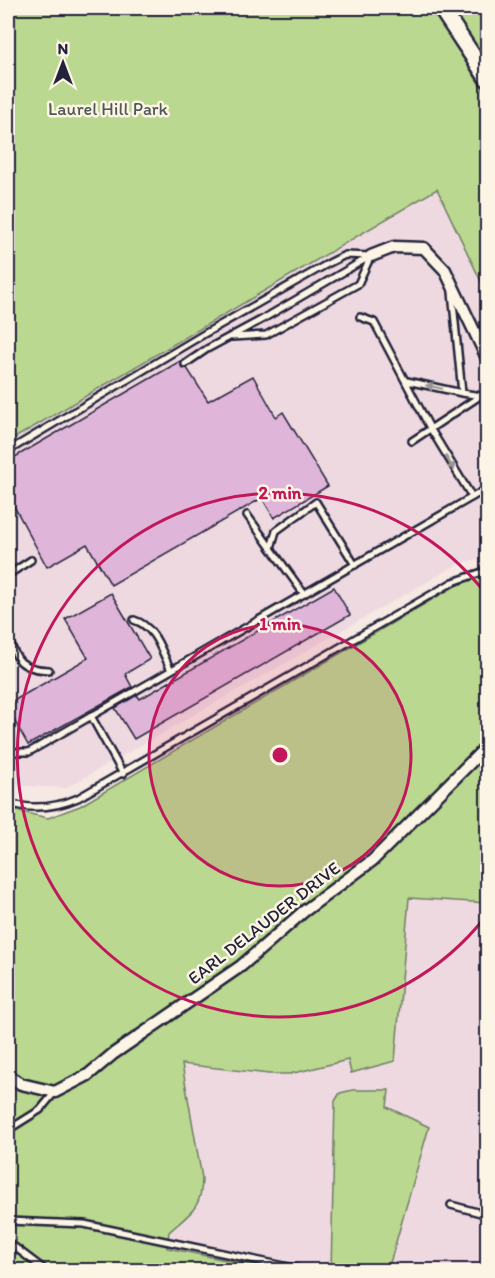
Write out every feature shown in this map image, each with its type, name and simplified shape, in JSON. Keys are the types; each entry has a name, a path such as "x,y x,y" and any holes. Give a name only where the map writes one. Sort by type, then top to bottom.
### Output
{"main road":[{"path":"441,8 488,79"}],"street":[{"path":"371,256 394,247 424,248 445,270 488,360"},
{"name":"EARL DELAUDER DRIVE","path":"55,1092 88,1075 113,1054 241,966 303,912 374,860 481,752 488,749"},
{"path":"8,1076 21,1084 55,1092"}],"lane":[{"path":"8,451 204,334 329,263 345,255 371,256"},
{"path":"230,337 266,335 358,284 371,256"},
{"path":"185,364 371,256"},
{"path":"452,285 453,316 462,393"},
{"path":"360,317 374,322 430,428 471,497"},
{"path":"407,381 488,397"},
{"path":"412,441 480,396"},
{"path":"8,752 28,752 488,488"},
{"path":"271,548 276,531 316,502 355,565"},
{"path":"247,515 304,594"},
{"path":"8,574 30,560"},
{"path":"8,803 28,807 55,806 78,798 453,582 488,570"},
{"path":"134,620 144,623 151,629 171,670"},
{"path":"8,636 17,658 24,665 32,669 48,670"},
{"path":"91,716 123,774"},
{"path":"8,1130 40,1110 55,1092"},
{"path":"450,1205 488,1215"},
{"path":"8,1221 84,1224 303,1270"},
{"path":"8,1242 45,1270"}],"shaded area":[{"path":"438,189 487,291 487,557 460,563 66,788 8,785 8,442"},
{"path":"409,898 487,903 487,1270 388,1270 429,1127 386,1107 389,1091 335,1101 331,1270 276,1270 167,1248 169,1232 196,1208 202,1194 202,1178 182,1064 269,1074 290,1074 348,1060 352,1073"}],"green space":[{"name":"Laurel Hill Park","path":"8,8 487,8 487,68 463,25 446,31 487,96 487,294 437,189 8,442"},
{"path":"474,575 487,576 487,903 409,898 395,1061 351,1073 348,1060 290,1074 269,1074 182,1064 202,1178 197,1204 189,1215 169,1232 167,1248 276,1270 14,1270 8,1266 8,809 48,818 80,806"},
{"path":"353,1090 389,1090 387,1107 429,1127 388,1270 331,1270 335,1101 340,1093"}],"building":[{"path":"182,360 181,366 183,369 187,368 208,401 253,376 276,417 283,412 328,486 274,518 262,498 111,585 87,544 47,567 8,495 8,461"},
{"path":"334,587 350,615 134,739 115,708 137,695 140,699"},
{"path":"111,593 150,659 125,674 132,687 28,745 8,709 8,704 88,658 65,619"}]}
